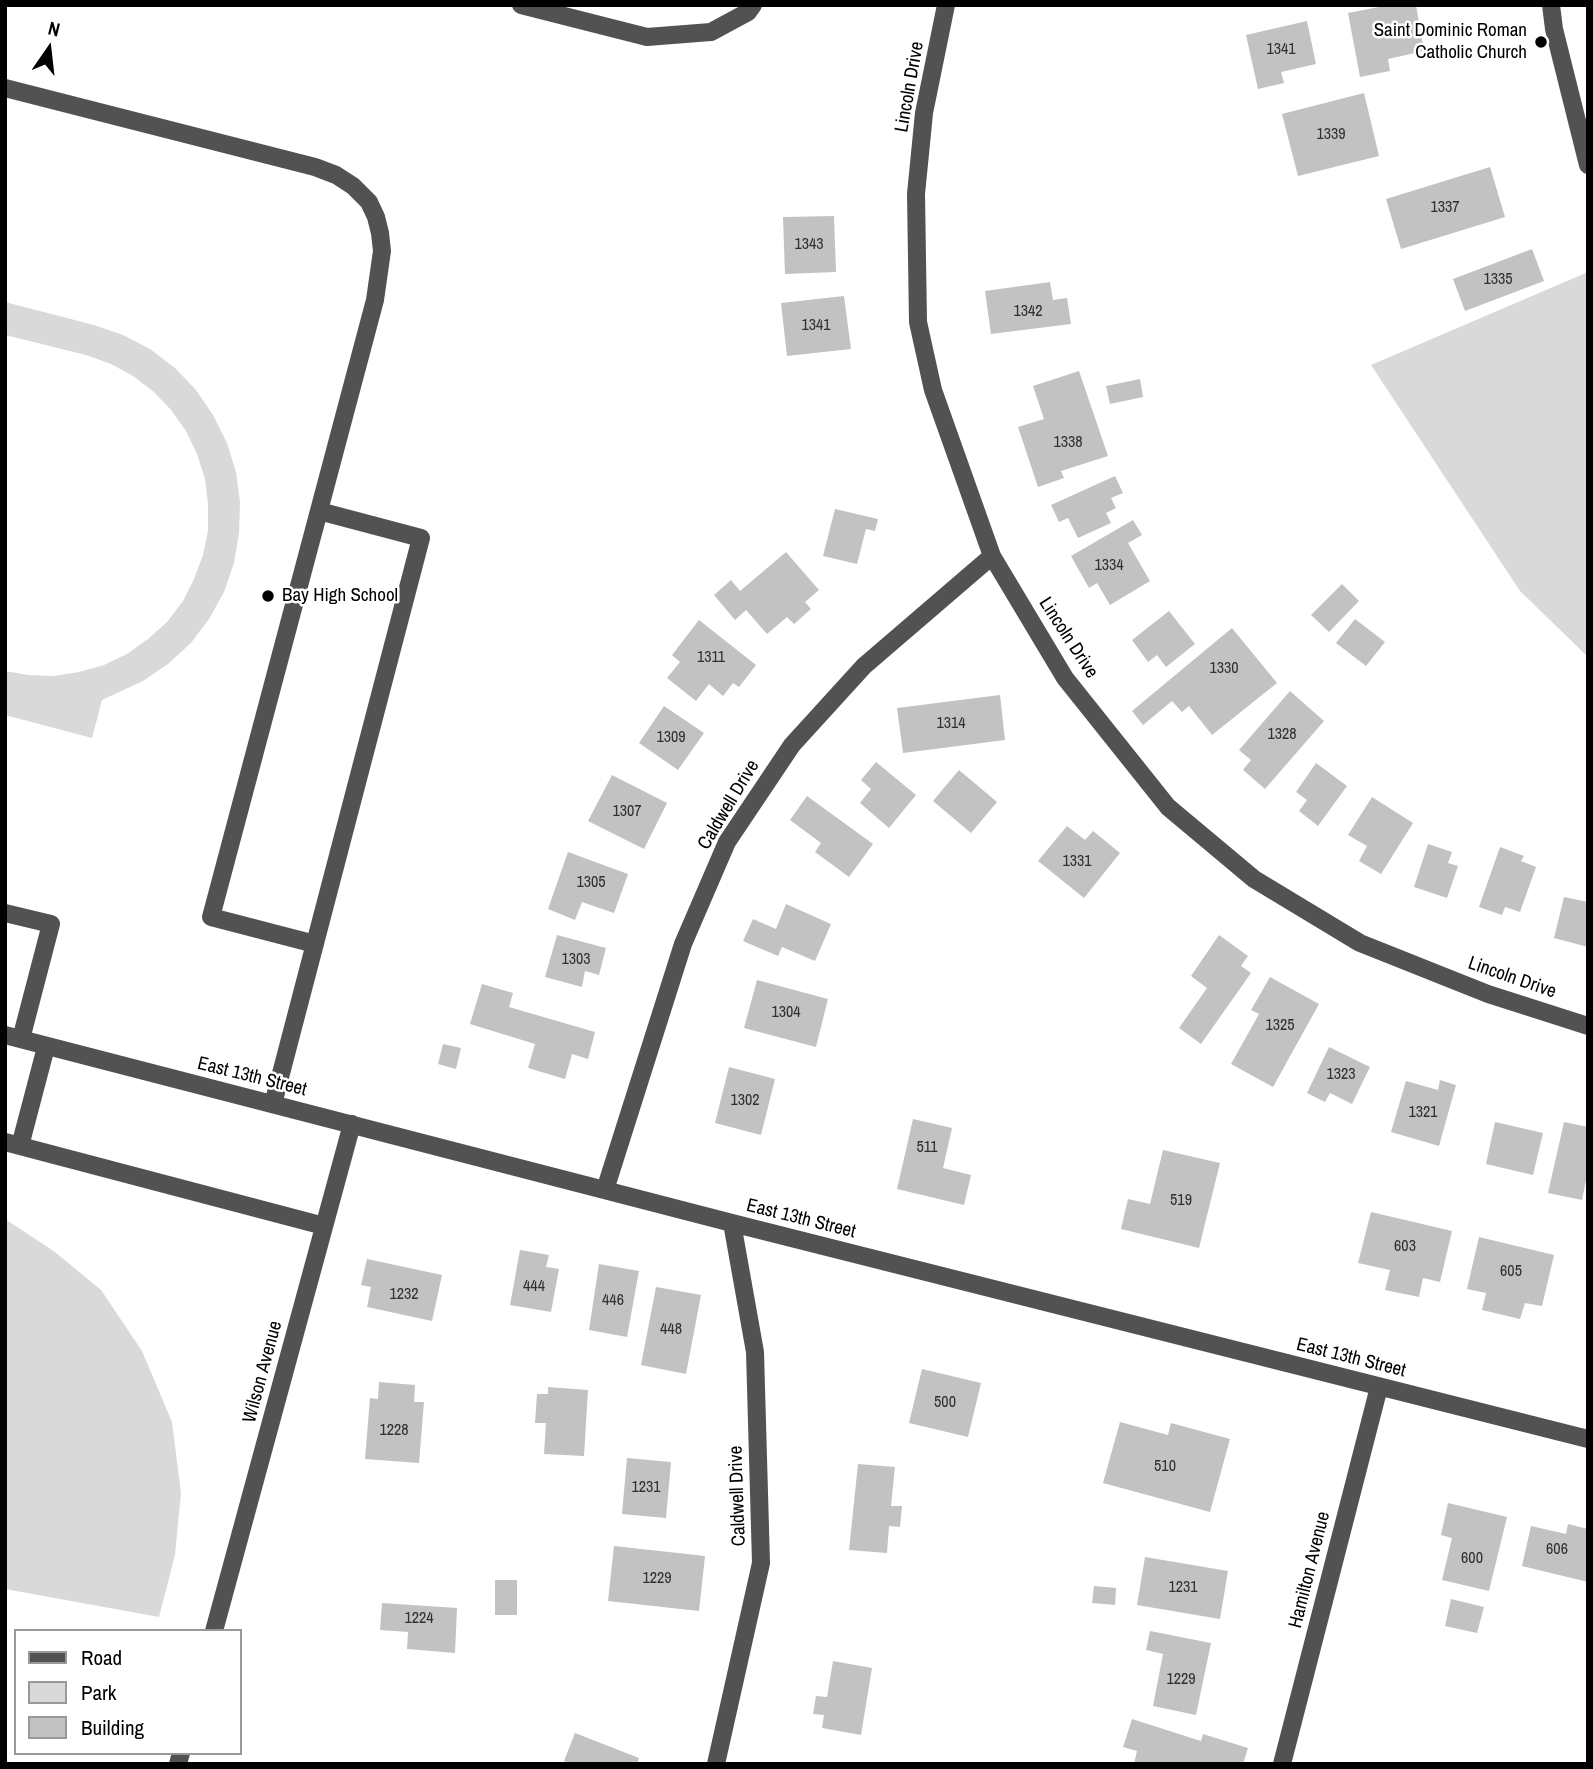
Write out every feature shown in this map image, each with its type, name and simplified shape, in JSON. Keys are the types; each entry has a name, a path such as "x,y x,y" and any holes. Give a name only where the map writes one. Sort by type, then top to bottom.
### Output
{"street":[{"path":"521,5 647,37 711,32 748,12 753,5"},
{"name":"Lincoln Drive","path":"946,5 924,113 916,194 918,322 933,390 992,555 1065,678 1168,807 1254,879 1360,943 1489,994 1588,1026"},
{"path":"1552,5 1554,29 1588,165"},
{"path":"5,88 315,167 336,175 353,186 369,202 380,233 382,251 375,300 211,917 315,944"},
{"path":"272,1104 421,538 319,511"},
{"name":"Caldwell Drive","path":"605,1190 683,944 727,842 792,744 863,666 992,555"},
{"path":"5,913 51,924 13,1037"},
{"name":"East 13th Street","path":"13,1037 732,1223 1588,1439"},
{"path":"46,1046 13,1144 324,1226"},
{"name":"Wilson Avenue","path":"215,1629 352,1124"},
{"name":"Caldwell Drive","path":"716,1764 761,1563 755,1352 732,1223"},
{"name":"Hamilton Avenue","path":"1282,1764 1379,1387"}],"green space":[{"path":"1588,272 1588,657 1520,591 1371,365"},
{"path":"5,302 94,325 123,335 150,349 175,368 196,390 227,443 236,472 240,502 239,533 234,563 224,592 191,643 168,664 143,681 102,700 92,738 5,715 5,671 54,676 104,665 127,654 167,622 183,601 203,555 208,530 205,479 186,431 154,392 111,364 5,335"},
{"path":"5,1219 55,1252 101,1290 142,1351 172,1422 181,1493 175,1555 159,1617 5,1589"}],"building":[{"path":"1389,5 1416,5 1424,51 1388,59 1390,71 1360,77 1348,13"},
{"path":"1307,21 1316,64 1281,72 1284,83 1258,89 1246,35"},
{"path":"1364,93 1379,156 1298,176 1282,114"},
{"path":"1490,167 1505,217 1401,249 1386,199"},
{"path":"834,216 836,272 785,274 783,217"},
{"path":"1532,249 1544,281 1465,311 1453,279"},
{"path":"1050,282 1053,300 1067,298 1071,324 991,334 985,291"},
{"path":"844,296 851,349 787,356 781,303"},
{"path":"1079,371 1108,456 1061,471 1064,478 1038,487 1018,427 1044,419 1033,386"},
{"path":"1140,379 1143,397 1110,404 1106,386"},
{"path":"1115,476 1123,493 1111,498 1116,508 1106,513 1111,523 1078,538 1068,518 1059,522 1051,505"},
{"path":"835,509 878,519 875,531 866,529 857,564 823,556"},
{"path":"1133,520 1142,535 1128,543 1150,581 1110,605 1097,583 1089,588 1071,556"},
{"path":"786,552 819,590 805,602 811,609 794,624 787,617 767,634 746,610 735,620 714,595 731,580 740,591"},
{"path":"1342,584 1359,601 1329,632 1311,615"},
{"path":"1169,611 1195,644 1166,667 1157,655 1148,662 1132,640"},
{"path":"1355,619 1385,642 1366,666 1336,643"},
{"path":"699,620 756,665 739,687 733,683 723,696 709,684 696,701 667,678 680,662 672,655"},
{"path":"1232,628 1277,683 1212,735 1189,706 1182,712 1172,701 1143,725 1132,711"},
{"path":"1290,691 1324,721 1265,789 1243,770 1251,760 1239,750"},
{"path":"1000,695 1005,740 903,753 897,708"},
{"path":"664,706 704,733 678,770 639,743"},
{"path":"876,762 916,795 889,828 860,803 871,789 861,780"},
{"path":"1316,763 1347,786 1318,826 1299,811 1307,800 1296,792"},
{"path":"959,770 997,802 971,833 933,801"},
{"path":"612,775 667,803 644,849 588,821"},
{"path":"807,796 873,844 849,877 815,852 821,843 790,820"},
{"path":"1372,797 1413,823 1381,874 1359,861 1367,846 1348,835"},
{"path":"1067,826 1085,840 1093,831 1120,853 1084,898 1038,861"},
{"path":"1428,844 1452,852 1448,863 1458,866 1447,898 1414,887"},
{"path":"1500,847 1524,856 1521,861 1536,867 1520,912 1505,907 1502,915 1479,907"},
{"path":"568,852 628,874 614,913 582,902 575,920 548,909"},
{"path":"1564,897 1588,902 1588,947 1554,938"},
{"path":"786,904 831,924 815,961 782,947 778,956 743,941 753,919 776,929"},
{"path":"557,935 606,948 599,975 585,971 582,987 545,977"},
{"path":"1219,935 1248,956 1241,966 1251,973 1201,1044 1179,1028 1207,988 1191,976"},
{"path":"1270,977 1319,1004 1273,1087 1231,1064 1259,1014 1251,1010"},
{"path":"757,980 828,999 816,1047 744,1028"},
{"path":"482,984 513,993 509,1007 595,1032 588,1059 572,1054 565,1079 528,1068 535,1044 470,1024"},
{"path":"443,1044 461,1048 456,1069 438,1064"},
{"path":"1329,1047 1370,1067 1352,1104 1330,1093 1325,1102 1307,1093"},
{"path":"729,1067 775,1079 761,1135 715,1123"},
{"path":"1440,1080 1456,1085 1439,1146 1391,1132 1406,1081 1438,1090"},
{"path":"913,1119 952,1128 943,1168 971,1175 964,1205 897,1189"},
{"path":"1495,1122 1543,1133 1533,1175 1486,1164"},
{"path":"1564,1122 1588,1127 1588,1180 1582,1200 1548,1193"},
{"path":"1163,1150 1220,1163 1199,1248 1121,1229 1128,1199 1150,1204"},
{"path":"1371,1212 1452,1231 1440,1282 1423,1278 1419,1297 1385,1290 1390,1270 1358,1263"},
{"path":"1479,1237 1554,1255 1542,1306 1525,1303 1520,1319 1482,1310 1486,1293 1467,1289"},
{"path":"520,1250 549,1255 546,1267 559,1269 551,1312 510,1305"},
{"path":"367,1259 442,1275 432,1321 367,1307 371,1287 361,1285"},
{"path":"599,1264 639,1271 627,1337 589,1330"},
{"path":"656,1287 701,1295 686,1374 641,1365"},
{"path":"922,1369 981,1383 968,1437 909,1423"},
{"path":"379,1382 415,1385 414,1402 424,1402 419,1463 365,1459 370,1398 378,1399"},
{"path":"548,1387 588,1390 584,1456 544,1454 546,1423 535,1423 537,1394 548,1394"},
{"path":"1120,1422 1168,1435 1171,1423 1230,1439 1210,1512 1103,1483"},
{"path":"627,1458 671,1462 666,1518 622,1514"},
{"path":"858,1464 895,1467 891,1506 902,1506 900,1527 889,1526 887,1553 849,1550"},
{"path":"1448,1503 1507,1517 1489,1591 1442,1580 1452,1538 1441,1535"},
{"path":"1568,1524 1588,1529 1588,1582 1522,1566 1531,1526 1566,1534"},
{"path":"614,1546 705,1556 699,1611 608,1601"},
{"path":"1145,1557 1228,1571 1220,1619 1137,1605"},
{"path":"495,1580 517,1580 517,1615 495,1615"},
{"path":"1094,1586 1116,1588 1115,1605 1092,1603"},
{"path":"1451,1599 1484,1607 1477,1633 1445,1626"},
{"path":"382,1603 457,1608 455,1653 407,1649 408,1632 380,1630"},
{"path":"1150,1631 1211,1643 1196,1715 1153,1706 1163,1654 1146,1650"},
{"path":"833,1661 872,1668 861,1735 822,1728 824,1715 813,1714 816,1696 827,1697"},
{"path":"1132,1719 1201,1741 1203,1734 1248,1748 1243,1764 1134,1764 1137,1751 1123,1747"},
{"path":"575,1733 639,1758 637,1764 572,1764 564,1761"}],"place":[{"name":"Saint Dominic Roman Catholic Church","path":"1541,42"},
{"name":"Bay High School","path":"268,596"}]}
